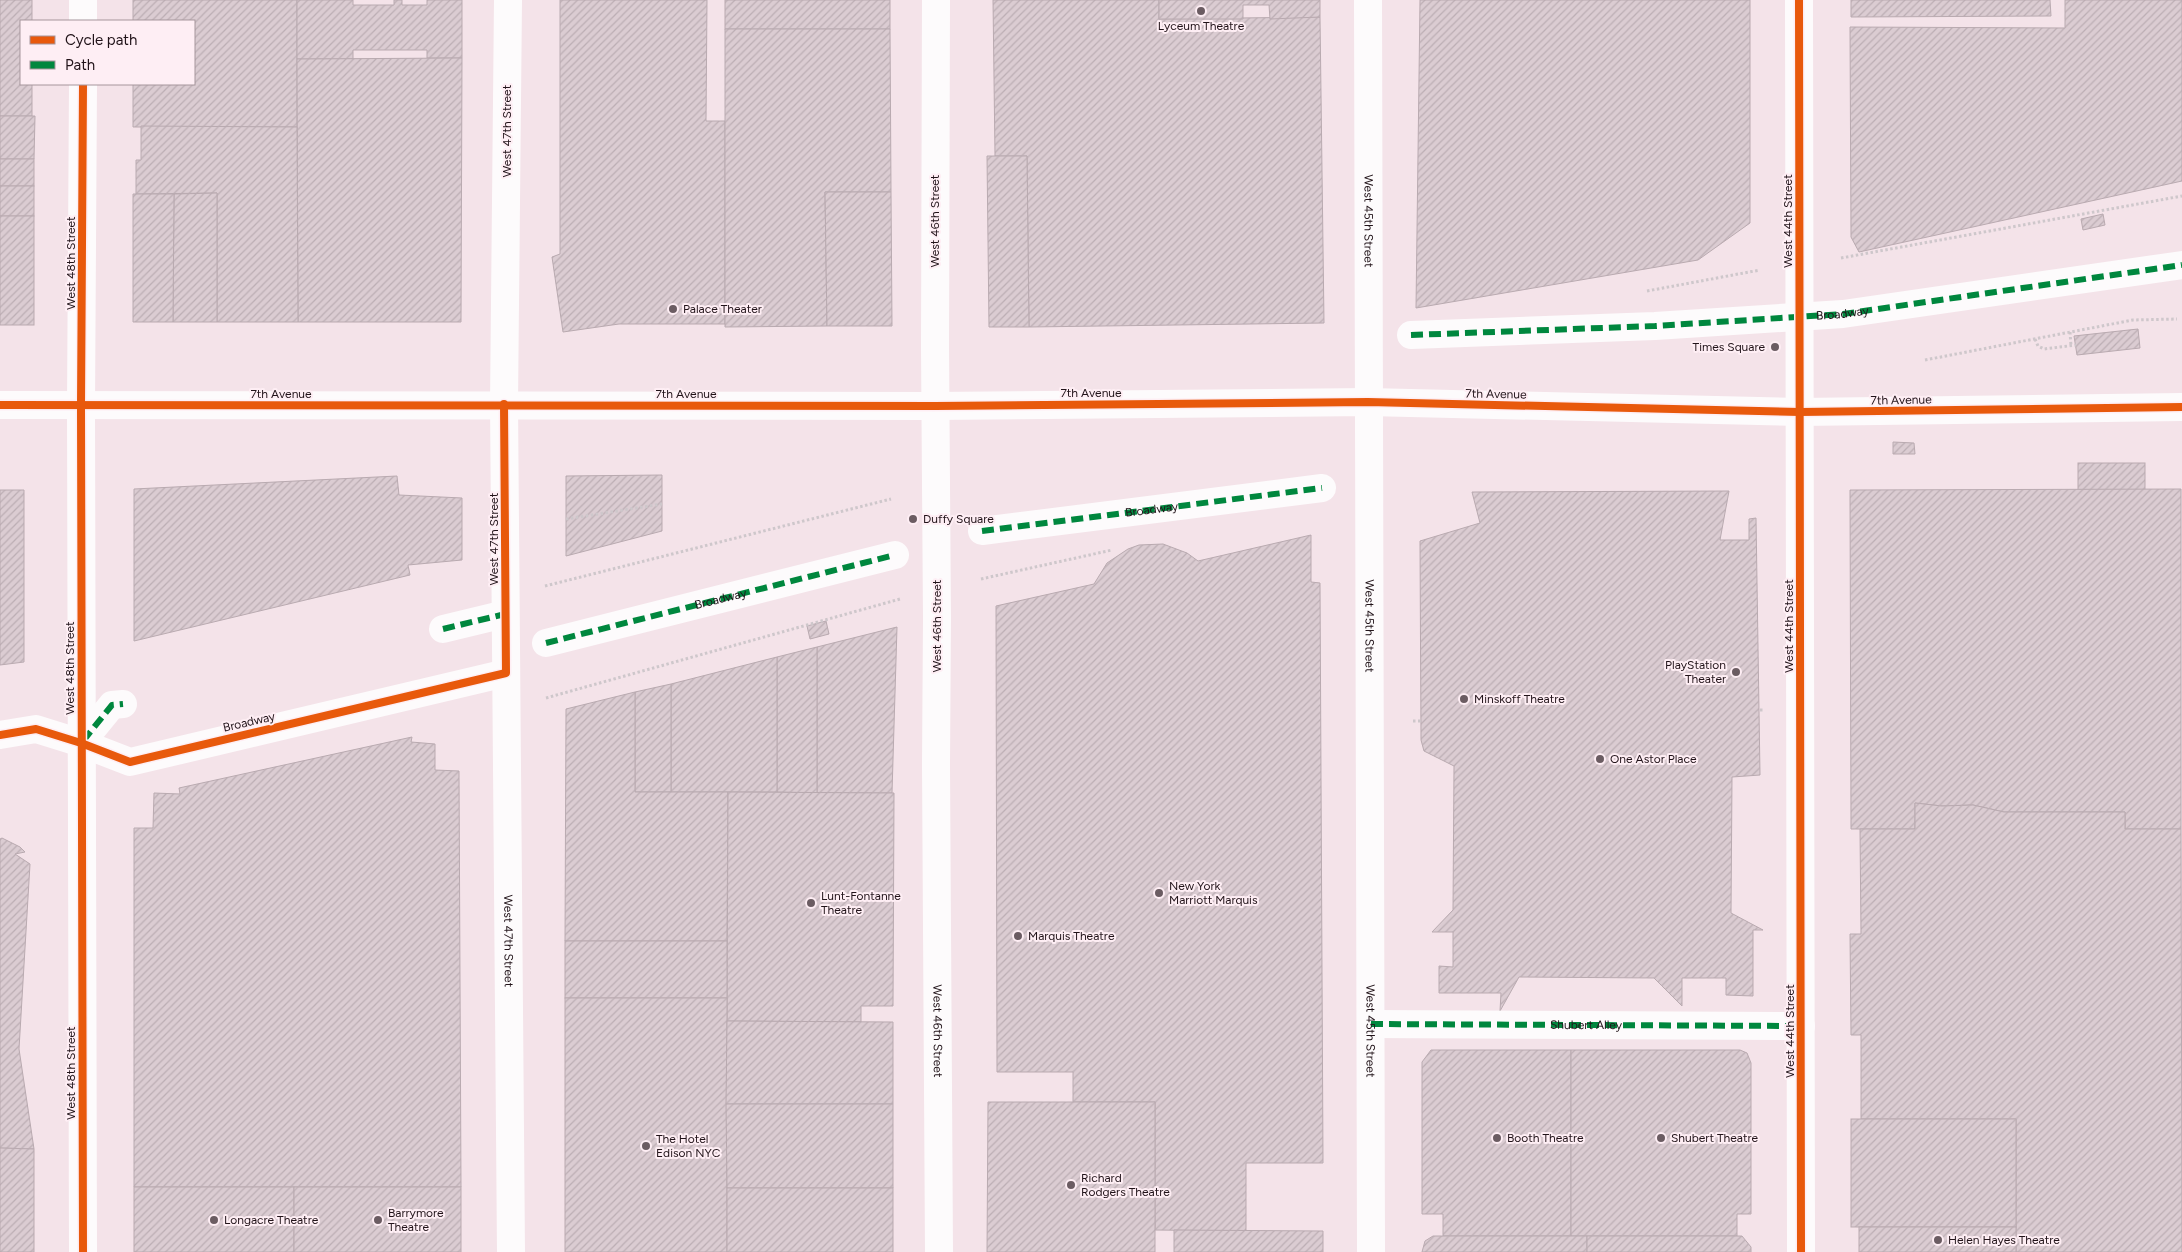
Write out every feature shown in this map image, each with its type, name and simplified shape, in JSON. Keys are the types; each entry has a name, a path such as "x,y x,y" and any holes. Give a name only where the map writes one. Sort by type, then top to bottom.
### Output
{"street":[{"path":"83,0 83,20"},
{"name":"West 47th Street","path":"508,0 504,404 511,1252"},
{"name":"West 46th Street","path":"936,0 935,406 939,1252"},
{"name":"West 45th Street","path":"1368,0 1371,1252"},
{"name":"West 44th Street","path":"1800,0 1802,1252"},
{"name":"West 48th Street","path":"82,1252 81,406 83,85"},
{"name":"Broadway","path":"1411,336 1645,327 1843,314 2182,265"},
{"name":"7th Avenue","path":"0,405 504,404 935,406 1368,402 1800,412 2182,407"},
{"name":"Broadway","path":"982,531 1322,488"},
{"name":"Broadway","path":"546,643 896,555"},
{"path":"443,629 505,614"},
{"name":"Broadway","path":"0,735 36,729 81,743 130,762 506,673"},
{"path":"81,743 112,705 123,704"},
{"name":"Shubert Alley","path":"1371,1024 1801,1026"}],"path":[{"path":"1841,258 2182,196"},
{"path":"1926,360 2133,320 2177,319"},
{"path":"2035,339 2038,346 2044,349 2074,345 2070,332"},
{"path":"545,586 891,499"},
{"path":"566,519 662,504"},
{"path":"546,698 900,599"},
{"path":"1760,710 1765,710"},
{"path":"1413,721 1421,721"}],"building":[{"path":"0,0 32,0 32,20 20,20 20,85 32,85 32,116 0,116"},
{"path":"133,0 297,0 297,127 133,127 133,85 195,85 195,20 133,20"},
{"path":"297,0 353,0 353,5 394,5 394,0 402,0 402,5 427,5 427,0 462,0 462,58 427,58 427,50 353,50 353,59 297,59"},
{"path":"560,0 707,0 706,121 725,121 725,324 619,324 563,332 552,257 560,254"},
{"path":"725,0 890,0 890,29 725,29"},
{"path":"993,0 1159,0 1159,19 1320,17 1324,323 1029,327 1027,156 995,156"},
{"name":"Lyceum Theatre","path":"1159,0 1320,0 1320,17 1270,19 1269,5 1243,5 1243,19 1159,19"},
{"path":"1420,0 1750,0 1750,223 1698,260 1416,308"},
{"path":"1851,0 2050,0 2051,16 1851,17"},
{"path":"2065,0 2182,0 2182,181 1859,252 1851,237 1850,27 2065,28"},
{"path":"725,29 890,29 891,192 825,192 827,326 725,327"},
{"path":"462,58 461,322 298,322 297,59"},
{"path":"0,116 35,116 34,159 0,159"},
{"path":"141,126 297,127 298,322 217,322 217,193 136,194 136,160 141,160"},
{"path":"987,156 1027,156 1029,327 989,327"},
{"path":"0,159 34,159 34,186 0,186"},
{"path":"0,186 34,186 34,216 0,216"},
{"path":"825,192 891,192 892,326 827,326"},
{"path":"217,193 217,322 173,322 174,194"},
{"path":"133,194 174,194 173,322 133,322"},
{"path":"2103,214 2105,225 2083,230 2081,219"},
{"path":"0,216 34,216 34,325 0,325"},
{"path":"2138,329 2140,348 2077,355 2074,336"},
{"path":"1893,442 1914,443 1915,454 1893,454"},
{"path":"2078,463 2145,463 2145,490 2078,490"},
{"path":"662,475 662,531 566,556 566,476"},
{"path":"397,476 399,495 462,498 462,560 408,565 410,575 134,641 134,489"},
{"path":"2181,489 2181,829 2125,829 2125,812 2004,812 1973,805 1942,806 1915,803 1915,829 1851,829 1850,490"},
{"path":"0,490 24,490 24,662 0,665"},
{"name":"One Astor Place","path":"1729,491 1720,540 1749,540 1749,519 1756,518 1760,775 1732,777 1731,913 1763,930 1753,930 1753,996 1726,995 1726,978 1682,978 1682,1006 1654,978 1519,977 1500,1011 1501,993 1439,993 1439,966 1453,967 1453,932 1432,932 1453,910 1454,766 1424,751 1421,740 1420,541 1480,523 1472,492"},
{"name":"New York Marriott Marquis","path":"1311,535 1311,582 1320,583 1323,1163 1246,1163 1246,1231 1155,1230 1155,1102 1073,1102 1073,1072 997,1072 996,606 1094,584 1107,563 1128,549 1139,545 1163,544 1187,553 1198,561"},
{"path":"826,621 829,634 810,639 807,626"},
{"path":"897,627 892,793 817,793 817,647"},
{"path":"817,647 817,793 777,792 777,657"},
{"path":"777,657 777,792 671,792 671,684"},
{"path":"671,684 671,792 635,792 635,692"},
{"path":"635,692 635,792 728,792 727,941 565,941 566,709"},
{"path":"412,737 411,742 435,744 435,770 459,771 461,1187 134,1187 134,828 153,828 154,793 180,794 179,788"},
{"name":"Lunt-Fontanne Theatre","path":"728,792 894,793 893,1006 861,1006 861,1022 727,1021"},
{"path":"1915,803 1942,806 1973,805 2004,812 2125,812 2125,829 2181,829 2182,1252 2016,1252 2016,1119 1861,1119 1861,1035 1851,1035 1850,934 1861,934 1860,829 1915,829"},
{"path":"2,838 20,847 25,852 15,854 30,864 19,1049 34,1149 0,1148 0,839"},
{"path":"565,941 727,941 727,998 565,998"},
{"name":"The Hotel Edison NYC","path":"565,998 727,998 727,1252 565,1252"},
{"path":"727,1021 893,1022 893,1104 726,1104"},
{"name":"Booth Theatre","path":"1431,1050 1571,1050 1571,1236 1443,1236 1443,1214 1422,1214 1422,1062"},
{"name":"Shubert Theatre","path":"1571,1050 1740,1050 1747,1053 1751,1063 1751,1214 1737,1214 1737,1236 1571,1236"},
{"name":"Richard Rodgers Theatre","path":"988,1102 1155,1102 1155,1252 987,1252"},
{"path":"726,1104 893,1104 893,1188 727,1188"},
{"path":"1851,1119 2016,1119 2016,1227 1851,1227"},
{"path":"0,1148 34,1149 34,1252 0,1252"},
{"name":"Longacre Theatre","path":"134,1187 294,1187 294,1252 134,1252"},
{"name":"Barrymore Theatre","path":"294,1187 461,1187 461,1252 294,1252"},
{"path":"727,1188 893,1188 893,1252 727,1252"},
{"name":"Helen Hayes Theatre","path":"1859,1227 2016,1227 2016,1252 1859,1252"},
{"path":"1174,1230 1323,1231 1323,1252 1174,1252"},
{"path":"1433,1236 1587,1236 1587,1252 1422,1252 1425,1241"},
{"path":"1587,1236 1742,1236 1751,1247 1751,1252 1587,1252"}],"marked path":[{"path":"1411,335 1655,326 1843,314 2182,265"},
{"path":"982,531 1322,488"},
{"path":"546,643 895,555"},
{"path":"443,629 505,614"},
{"path":"83,741 112,705 123,704"},
{"path":"1371,1024 1801,1026"}],"cycle path":[{"path":"1799,0 1801,1252"},
{"path":"83,85 81,406 83,1252"},
{"path":"0,405 935,406 1368,402 1800,412 2182,407"},
{"path":"0,735 36,729 81,743 130,762 506,673 504,404"}],"place":[{"name":"Lyceum Theatre","path":"1201,11"},
{"name":"Palace Theater","path":"673,309"},
{"name":"Times Square","path":"1775,347"},
{"name":"Duffy Square","path":"913,519"},
{"name":"PlayStation Theater","path":"1736,672"},
{"name":"Minskoff Theatre","path":"1464,699"},
{"name":"One Astor Place","path":"1600,759"},
{"name":"New York Marriott Marquis","path":"1159,893"},
{"name":"Lunt-Fontanne Theatre","path":"811,903"},
{"name":"Marquis Theatre","path":"1018,936"},
{"name":"Booth Theatre","path":"1497,1138"},
{"name":"Shubert Theatre","path":"1661,1138"},
{"name":"The Hotel Edison NYC","path":"646,1146"},
{"name":"Richard Rodgers Theatre","path":"1071,1185"},
{"name":"Longacre Theatre","path":"214,1220"},
{"name":"Barrymore Theatre","path":"378,1220"},
{"name":"Helen Hayes Theatre","path":"1938,1240"}]}
